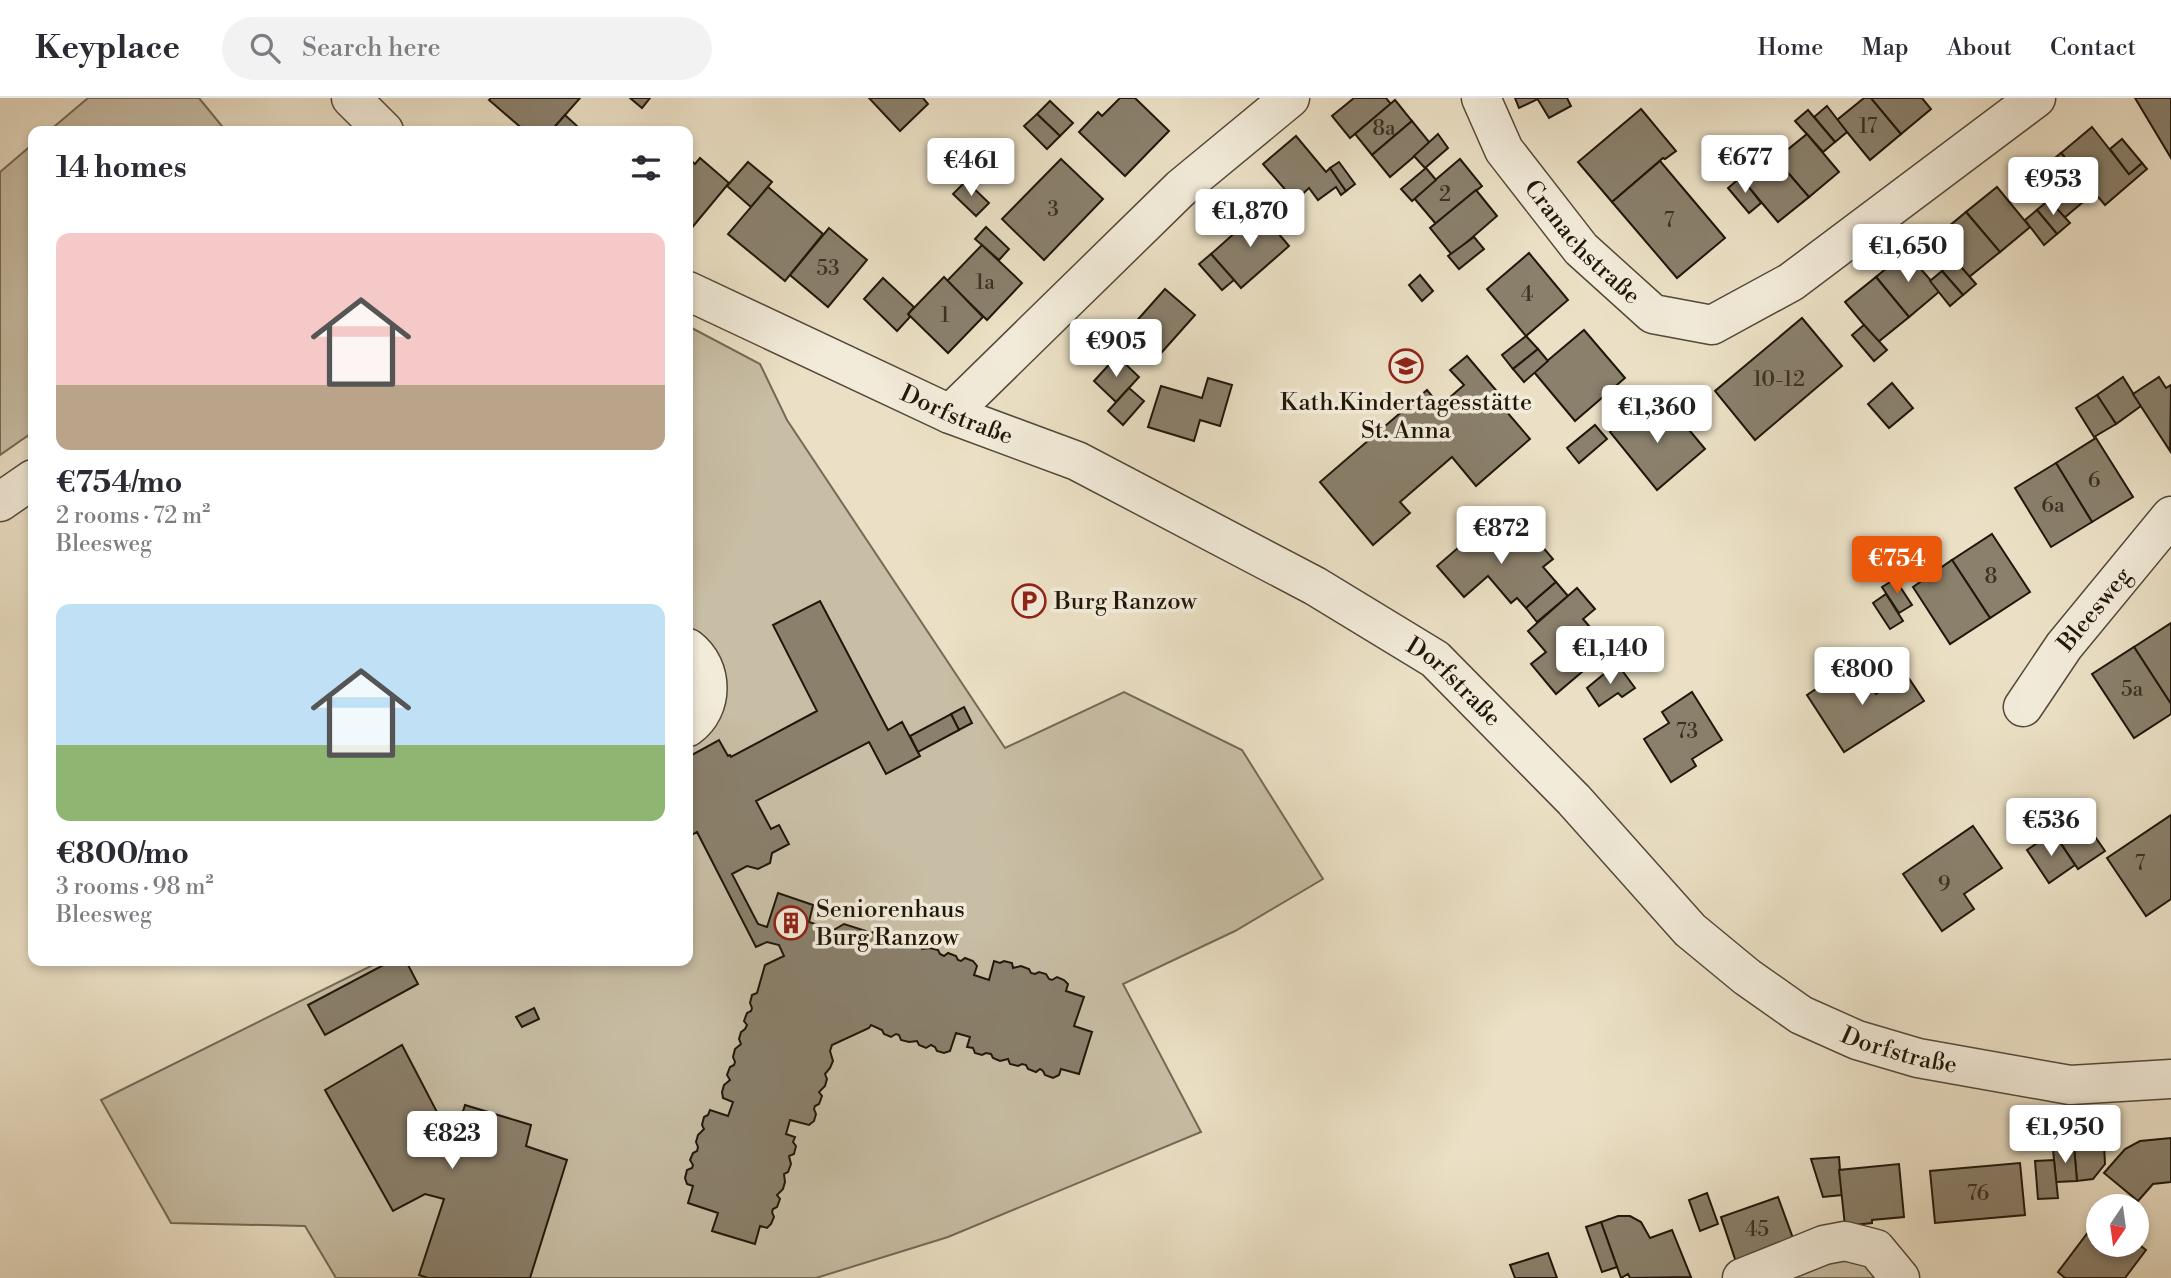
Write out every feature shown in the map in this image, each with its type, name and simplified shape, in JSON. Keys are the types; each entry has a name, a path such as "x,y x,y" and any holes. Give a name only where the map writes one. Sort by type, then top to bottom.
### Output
{"street":[{"path":"351,98 379,126"},
{"path":"950,414 1181,188 1290,98"},
{"name":"Cranachstraße","path":"1481,98 1504,149 1581,249 1653,314 1712,326 1791,282 2036,98"},
{"name":"Dorfstraße","path":"693,293 950,414 1077,461 1315,586 1435,659 1574,800 1689,930 1747,977 1801,1015 1857,1040 1918,1058 2070,1086 2171,1079"},
{"path":"0,502 28,482"},
{"name":"Bleesweg","path":"2023,707 2064,646 2171,516"},
{"path":"693,652 706,671 708,688 702,711 693,721"},
{"path":"1742,1278 1824,1245 1845,1241 1876,1249 1900,1278"}],"shaded area":[{"path":"88,98 199,98 222,126 55,126"},
{"path":"28,148 28,435 0,455 0,172"},
{"path":"693,329 760,364 787,420 1005,748 1124,692 1242,750 1323,879 1235,931 1123,984 1201,1132 948,1237 816,1278 336,1278 305,1226 171,1223 101,1100 371,966 693,966"},
{"path":"1824,1245 1900,1278 1742,1278"}],"building":[{"path":"580,98 555,126 519,126 489,100"},
{"path":"630,98 650,98 642,108"},
{"path":"869,98 923,98 928,104 900,131"},
{"path":"1120,98 1135,98 1169,131 1125,176 1079,132 1098,112 1102,116"},
{"path":"1354,98 1386,98 1391,104 1350,138 1332,116"},
{"path":"1515,98 1537,98 1538,99 1519,108"},
{"path":"1537,98 1567,98 1571,106 1549,118"},
{"path":"1864,98 1871,98 1901,134 1870,160 1837,120"},
{"path":"1871,98 1922,98 1931,109 1901,134"},
{"path":"2135,98 2171,98 2171,158"},
{"path":"1395,100 1412,121 1372,155 1355,134"},
{"path":"1050,101 1073,123 1060,136 1037,114"},
{"path":"1827,106 1847,132 1835,142 1814,117"},
{"path":"1641,109 1676,151 1663,158 1612,202 1578,162"},
{"path":"1808,110 1835,142 1823,152 1795,121"},
{"path":"1037,114 1060,136 1047,149 1024,126"},
{"path":"565,115 577,126 555,126"},
{"path":"1412,121 1430,143 1390,177 1372,155"},
{"path":"2092,127 2129,174 2142,163 2147,169 2105,205 2061,153"},
{"path":"1438,134 1448,148 1425,168 1414,156"},
{"path":"1807,134 1839,172 1809,197 1776,159"},
{"path":"1296,136 1326,172 1330,168 1346,191 1341,195 1336,187 1318,200 1309,188 1295,201 1263,164"},
{"path":"2122,139 2142,163 2129,174 2110,149"},
{"path":"2061,153 2095,192 2064,218 2031,178"},
{"path":"700,158 729,183 693,226 693,162 695,164"},
{"path":"1061,159 1103,199 1044,260 1002,219"},
{"path":"1460,159 1482,186 1436,224 1414,198"},
{"path":"1776,159 1809,197 1778,222 1746,184"},
{"path":"1660,161 1725,238 1677,278 1612,202"},
{"path":"748,162 772,182 751,207 727,186"},
{"path":"1339,162 1355,184 1346,191 1330,168"},
{"path":"1426,168 1436,180 1412,201 1401,189"},
{"path":"1741,177 1761,203 1749,213 1728,188"},
{"path":"966,181 989,203 976,216 953,194"},
{"path":"768,187 823,234 785,281 728,234"},
{"path":"1997,187 2030,227 2000,252 1966,212"},
{"path":"1476,190 1497,216 1452,255 1430,228"},
{"path":"2049,200 2070,223 2057,234 2037,210"},
{"path":"1257,210 1289,246 1241,288 1211,254"},
{"path":"2037,210 2057,234 2044,245 2025,220"},
{"path":"1966,212 2000,252 1969,277 1936,237"},
{"path":"986,227 1009,249 999,260 975,239"},
{"path":"829,228 867,260 828,307 790,275"},
{"path":"1474,237 1484,249 1459,269 1448,256"},
{"path":"982,245 1022,283 987,320 947,281"},
{"path":"1906,252 1940,291 1909,317 1876,277"},
{"path":"1529,253 1568,300 1526,336 1487,289"},
{"path":"1211,254 1234,280 1222,290 1199,264"},
{"path":"1955,260 1976,284 1963,295 1942,271"},
{"path":"1942,271 1963,295 1950,306 1930,281"},
{"path":"1420,275 1433,291 1422,301 1409,285"},
{"path":"944,277 983,317 948,353 908,314"},
{"path":"1876,277 1909,317 1878,342 1845,302"},
{"path":"883,278 914,307 908,314 910,317 897,331 864,299"},
{"path":"1165,289 1195,315 1154,361 1125,334"},
{"path":"1802,318 1842,366 1755,440 1715,391"},
{"path":"1864,325 1887,350 1874,361 1852,335"},
{"path":"1584,330 1625,378 1575,421 1534,372"},
{"path":"1526,336 1538,349 1513,369 1502,355"},
{"path":"1538,349 1548,361 1524,382 1513,369"},
{"path":"1117,356 1139,377 1116,402 1094,381"},
{"path":"1467,356 1511,408 1506,411 1530,439 1476,486 1452,457 1400,502 1410,513 1373,545 1320,482 1427,390 1440,406 1464,385 1450,370"},
{"path":"2123,377 2141,406 2116,424 2097,395"},
{"path":"2159,377 2166,388 2171,385 2170,451 2133,394"},
{"path":"1208,378 1232,385 1220,426 1200,420 1194,441 1148,427 1161,386 1202,398"},
{"path":"1892,383 1913,408 1889,428 1868,404"},
{"path":"1129,388 1144,401 1123,425 1108,411"},
{"path":"2097,395 2116,424 2094,437 2076,408"},
{"path":"1644,404 1661,424 1675,413 1705,449 1657,490 1610,432"},
{"path":"1595,425 1607,439 1579,463 1567,448"},
{"path":"2096,438 2133,497 2092,522 2056,463"},
{"path":"2056,463 2092,522 2051,547 2015,488"},
{"path":"1496,521 1514,543 1529,531 1553,559 1543,567 1556,582 1526,608 1517,598 1511,603 1488,576 1464,597 1437,566 1459,547 1462,550"},
{"path":"1992,534 2030,592 1990,618 1952,560"},
{"path":"1952,560 1990,618 1950,644 1913,587"},
{"path":"1895,579 1912,605 1899,613 1882,587"},
{"path":"1556,582 1568,596 1537,622 1526,608"},
{"path":"1577,588 1595,609 1583,619 1609,649 1556,694 1531,664 1546,652 1528,631"},
{"path":"1886,594 1903,621 1890,629 1873,603"},
{"name":"Seniorenhaus Burg Ranzow","path":"820,601 888,730 902,722 920,756 886,774 869,742 756,801 771,829 779,825 789,844 772,853 770,863 758,869 747,866 732,874 758,924 767,927 778,893 813,905 809,922 821,926 825,935 844,924 872,933 876,930 884,933 886,938 894,936 908,945 913,942 920,944 922,949 938,950 944,956 948,953 961,961 965,958 973,961 977,966 974,975 989,980 994,961 1012,963 1013,968 1021,966 1035,974 1046,974 1052,980 1057,977 1068,984 1066,991 1084,997 1074,1026 1092,1032 1079,1074 1061,1069 1059,1075 1053,1078 1040,1069 1036,1072 1028,1069 1026,1065 1010,1064 1008,1059 1000,1061 991,1054 975,1053 973,1048 967,1047 970,1037 956,1033 950,1051 944,1053 931,1045 926,1048 917,1041 901,1040 896,1034 891,1037 871,1025 832,1045 830,1051 833,1061 825,1074 825,1086 819,1092 822,1096 814,1109 814,1121 809,1125 790,1120 786,1134 795,1137 794,1154 789,1156 791,1164 788,1172 784,1174 783,1189 777,1195 780,1199 777,1207 773,1209 771,1224 767,1228 760,1226 755,1244 712,1231 718,1213 688,1203 693,1186 687,1184 685,1178 687,1170 693,1165 690,1160 697,1151 696,1142 704,1129 704,1117 710,1110 728,1116 733,1102 723,1098 722,1092 724,1085 730,1080 727,1075 735,1062 735,1049 741,1044 741,1032 747,1025 744,1021 752,1008 752,995 757,993 765,965 784,956 779,945 767,942 756,947 697,832 693,834 693,754 719,740 731,757 817,711 773,625"},
{"path":"2171,623 2171,704 2134,647"},
{"path":"2134,647 2171,704 2171,714 2134,738 2092,674"},
{"path":"1610,669 1613,674 1621,669 1635,688 1622,697 1618,693 1599,706 1587,688"},
{"path":"1861,671 1876,694 1906,674 1924,701 1844,752 1807,695 1828,681 1833,689"},
{"path":"1692,692 1722,740 1692,759 1696,766 1671,782 1644,739 1669,723 1662,712"},
{"path":"964,707 972,723 959,730 951,714"},
{"path":"951,714 959,730 918,752 910,736"},
{"path":"2171,815 2171,899 2146,916 2107,858"},
{"path":"2082,818 2105,851 2078,869 2056,836"},
{"path":"1973,826 2002,868 1964,894 1974,909 1942,931 1903,874"},
{"path":"2053,832 2075,865 2049,883 2027,850"},
{"path":"382,966 409,966 418,984 325,1035 308,1005"},
{"path":"534,1008 539,1019 522,1027 516,1017"},
{"path":"402,1045 439,1116 460,1121 465,1105 531,1125 526,1146 567,1160 530,1278 428,1278 419,1275 444,1199 425,1194 393,1211 325,1090"},
{"path":"2171,1138 2171,1182 2153,1184 2144,1194 2130,1194 2104,1173 2125,1149 2140,1141"},
{"path":"2104,1144 2105,1164 2093,1179 2077,1181 2074,1147"},
{"path":"2074,1147 2077,1181 2056,1182 2053,1149"},
{"path":"1839,1157 1842,1195 1823,1197 1811,1159"},
{"path":"2054,1160 2058,1198 2038,1199 2035,1161"},
{"path":"2020,1163 2025,1215 1935,1223 1930,1171"},
{"path":"1899,1164 1904,1217 1845,1226 1839,1170"},
{"path":"1707,1193 1718,1224 1700,1231 1689,1200"},
{"path":"1778,1197 1794,1241 1736,1262 1721,1217"},
{"path":"1618,1216 1630,1216 1641,1222 1650,1238 1672,1230 1691,1277 1630,1278 1628,1274 1621,1278 1601,1222"},
{"path":"1601,1222 1617,1267 1602,1272 1586,1227"},
{"path":"2086,1235 2086,1257 2141,1257 2125,1278 2065,1278 2058,1272"},
{"path":"1548,1253 1557,1278 1515,1278 1510,1265"}],"place":[{"name":"Kath.Kindertagesstätte St. Anna","path":"1406,366"},
{"name":"Burg Ranzow","path":"1029,601"},
{"name":"Seniorenhaus Burg Ranzow","path":"791,923"}]}
